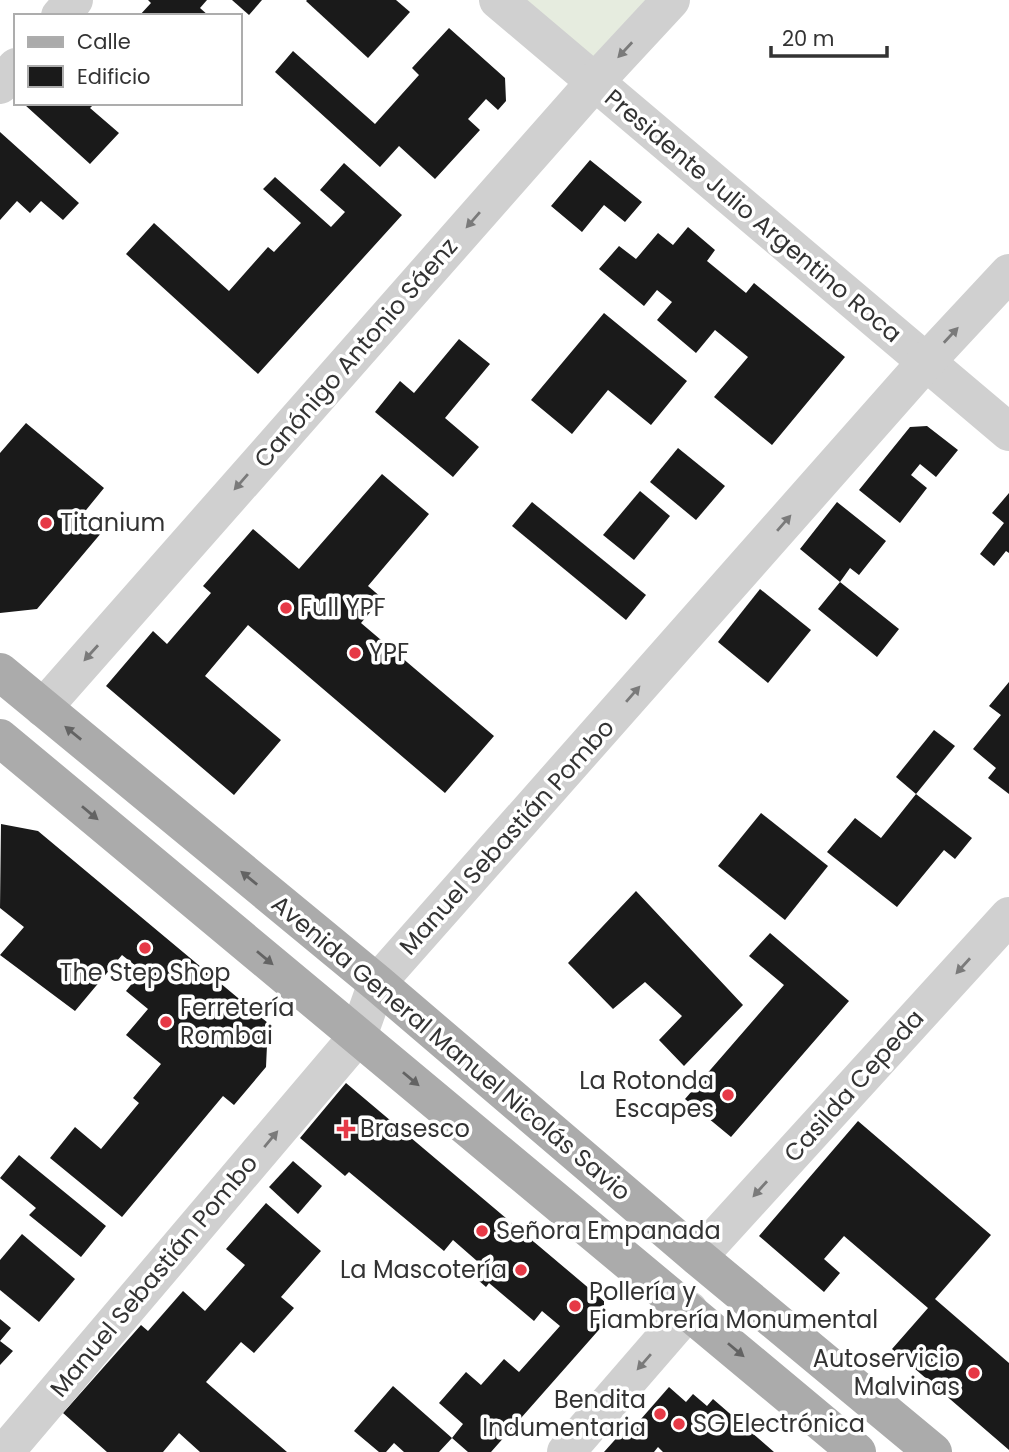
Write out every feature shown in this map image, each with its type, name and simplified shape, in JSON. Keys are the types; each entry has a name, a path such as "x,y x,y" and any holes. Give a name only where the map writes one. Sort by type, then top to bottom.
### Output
{"main road":[{"name":"Avenida General Manuel Nicolás Savio","path":"0,672 377,983 698,1257 933,1452"},
{"name":"Avenida General Manuel Nicolás Savio","path":"5,751 358,1036 857,1452"}],"street":[{"path":"62,14 74,0"},
{"name":"Presidente Julio Argentino Roca","path":"498,0 1009,432"},
{"name":"Canónigo Antonio Sáenz","path":"43,708 594,83 671,0"},
{"path":"0,85 14,69"},
{"name":"Manuel Sebastián Pombo","path":"5,1452 358,1036 377,983 926,362 1009,273"},
{"name":"Casilda Cepeda","path":"698,1257 1009,916"},
{"path":"566,1452 689,1310"}],"shaded area":[{"path":"521,0 653,0 596,66"}],"building":[{"path":"148,0 207,0 200,8 207,14 141,14 151,3"},
{"path":"232,0 262,0 249,15"},
{"path":"307,0 396,0 410,12 368,58"},
{"path":"449,28 505,78 506,101 498,110 486,99 468,119 480,130 435,179 399,146 380,167 275,72 293,51 375,124 419,75 412,68"},
{"path":"25,105 93,105 90,108 119,133 90,164"},
{"path":"0,132 79,203 63,220 41,201 30,213 17,201 0,220"},
{"path":"590,160 642,202 625,222 604,205 582,232 551,206"},
{"path":"344,163 402,215 258,374 126,254 154,223 229,291 268,247 274,252 301,223 263,189 275,177 331,227 345,212 320,190"},
{"path":"688,227 715,250 707,261 746,293 754,283 845,357 772,445 714,397 748,357 715,330 696,353 657,320 672,302 657,290 644,306 599,269 619,246 636,259 658,233 673,245"},
{"path":"604,313 687,381 651,425 608,390 572,434 531,400"},
{"path":"459,339 490,364 445,418 479,447 453,477 375,412 400,381 414,393"},
{"name":"Titanium","path":"26,423 104,488 82,515 102,532 37,609 0,613 0,453"},
{"path":"927,426 958,450 936,477 920,464 911,475 927,488 900,523 859,490 910,427"},
{"path":"678,448 725,486 696,520 650,482"},
{"path":"382,474 429,514 368,586 382,598 361,623 494,736 445,793 248,625 205,676 281,740 234,795 106,686 153,631 167,644 211,593 203,586 253,529 299,569"},
{"path":"640,491 670,516 634,560 603,535"},
{"path":"1009,493 1009,553 1006,551 994,566 980,554 1004,523 992,513"},
{"path":"532,502 646,595 626,620 512,526"},
{"path":"837,502 886,541 859,575 850,568 840,582 800,549"},
{"path":"840,582 899,629 877,657 818,609"},
{"path":"760,589 811,630 768,683 718,642"},
{"path":"1009,682 1009,794 988,778 996,768 973,749 1001,715 989,706"},
{"path":"934,730 955,746 916,794 896,777"},
{"path":"916,794 972,838 955,859 944,850 897,907 827,852 855,818 881,838"},
{"path":"761,813 828,866 785,920 718,866"},
{"path":"1,824 38,831 268,1023 266,1067 234,1105 223,1096 122,1217 50,1158 75,1127 101,1149 139,1103 133,1098 161,1064 126,1035 148,1009 126,991 142,971 122,955 75,1011 0,955 24,927 0,908"},
{"path":"636,891 743,1005 684,1066 659,1040 682,1016 645,982 613,1009 568,963"},
{"path":"770,933 849,1001 731,1137 685,1099 784,985 749,956"},
{"path":"346,1083 604,1301 604,1324 491,1452 468,1452 452,1438 463,1424 439,1403 466,1372 481,1385 504,1359 519,1372 560,1326 542,1311 534,1321 489,1283 486,1287 469,1272 477,1261 453,1240 444,1251 349,1172 345,1176 300,1138"},
{"path":"858,1121 991,1235 935,1299 1009,1363 1009,1450 892,1349 928,1308 844,1236 824,1259 840,1273 824,1292 759,1236"},
{"path":"19,1155 106,1226 81,1257 29,1215 36,1208 0,1178"},
{"path":"293,1161 322,1186 298,1214 269,1187"},
{"path":"266,1203 321,1251 281,1297 294,1308 254,1353 241,1342 206,1382 287,1452 200,1452 179,1433 163,1452 107,1452 63,1413 141,1325 148,1331 183,1291 205,1311 245,1265 226,1249"},
{"path":"22,1234 75,1279 39,1322 0,1290 0,1260"},
{"path":"0,1319 11,1328 0,1341"},
{"path":"0,1341 13,1351 0,1365"},
{"path":"393,1386 452,1438 439,1452 404,1452 394,1443 386,1452 379,1452 354,1431"},
{"path":"669,1387 686,1402 693,1394 707,1406 713,1399 774,1452 663,1452 658,1447 654,1452 604,1452 630,1423 634,1427"}],"place":[{"name":"Titanium","path":"46,523"},
{"name":"Full YPF","path":"286,608"},
{"name":"YPF","path":"355,653"},
{"name":"The Step Shop","path":"145,948"},
{"name":"Ferretería Rombai","path":"166,1022"},
{"name":"La Rotonda Escapes","path":"728,1095"},
{"name":"Brasesco","path":"346,1129"},
{"name":"Señora Empanada","path":"482,1231"},
{"name":"La Mascotería","path":"521,1270"},
{"name":"Pollería y Fiambrería Monumental","path":"575,1306"},
{"name":"Autoservicio Malvinas","path":"974,1373"},
{"name":"Bendita Indumentaria","path":"660,1414"},
{"name":"SG Electrónica","path":"679,1424"}]}
